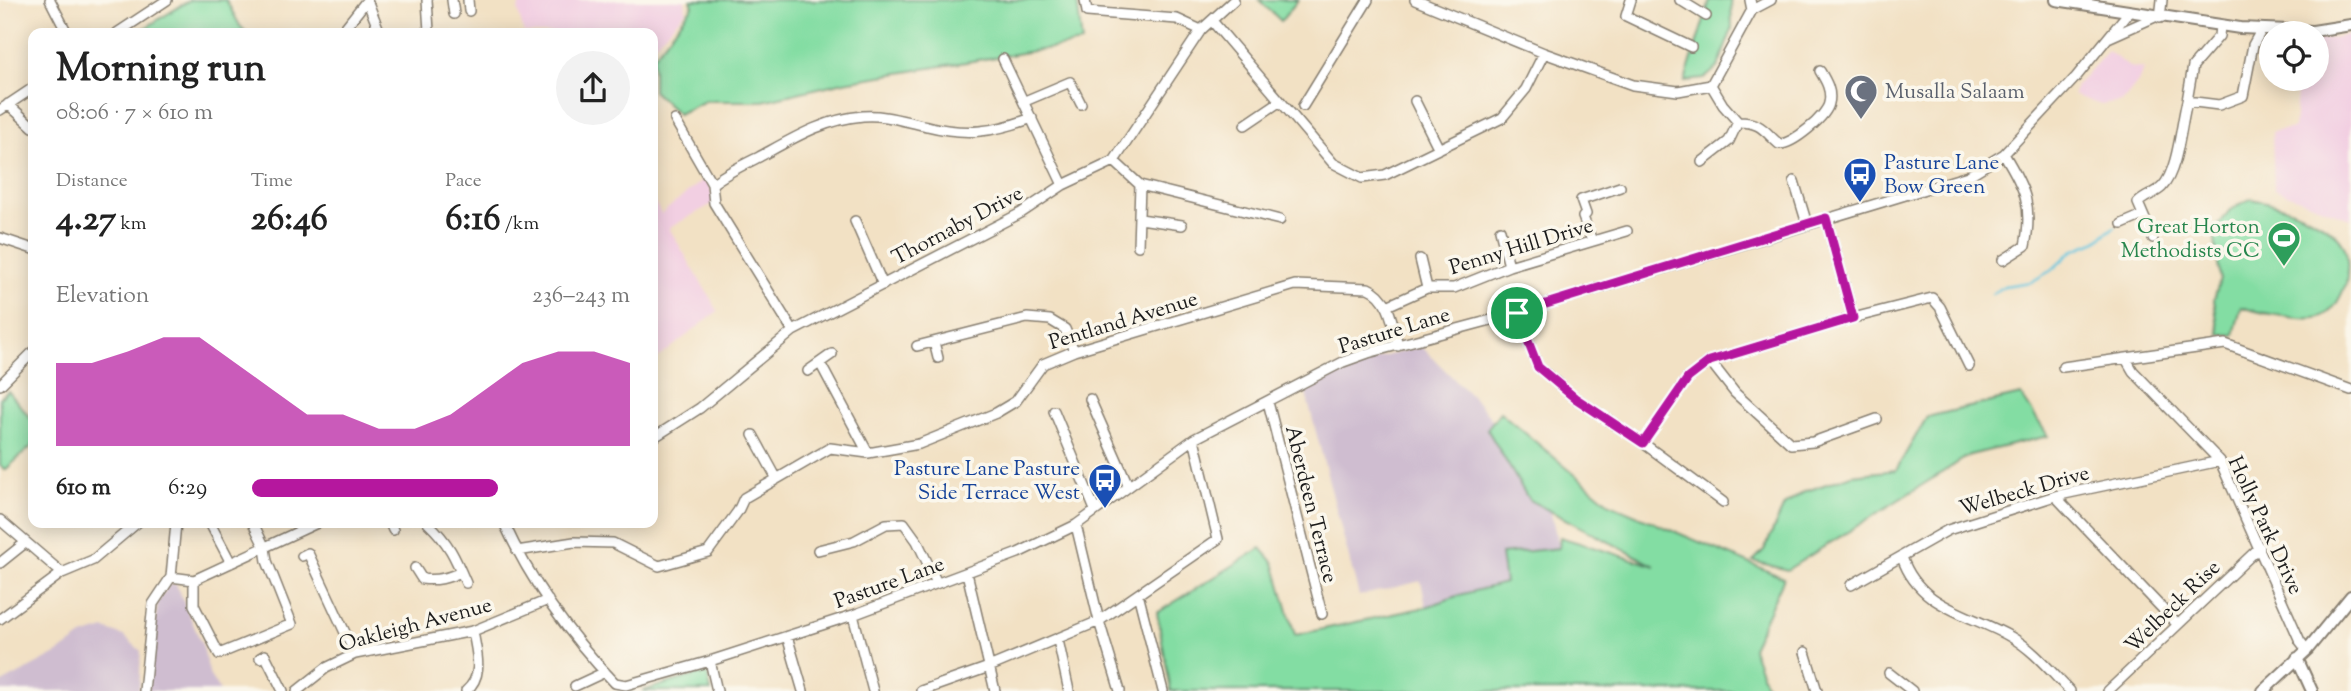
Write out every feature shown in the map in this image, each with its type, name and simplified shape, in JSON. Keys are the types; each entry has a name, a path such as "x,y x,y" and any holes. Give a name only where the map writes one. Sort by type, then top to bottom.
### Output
{"street":[{"path":"50,0 64,28"},
{"path":"125,28 167,0"},
{"path":"345,28 367,0"},
{"path":"367,0 378,28"},
{"path":"427,0 429,28"},
{"path":"452,0 454,14"},
{"path":"468,0 469,11"},
{"path":"1085,0 1087,12 1177,19 1201,30"},
{"path":"1234,0 1213,22 1201,30 1114,161 1140,185 1280,220"},
{"path":"1303,106 1368,0"},
{"path":"1415,0 1544,54 1633,86 1678,91 1712,85"},
{"path":"1632,0 1626,16 1691,47"},
{"path":"1680,0 1706,16"},
{"path":"1712,85 1751,5 1772,0"},
{"path":"2056,0 2128,13 2259,29"},
{"path":"2157,17 2162,0"},
{"name":"Pasture Lane","path":"507,528 517,551 548,600 605,672 614,688 710,661 853,615 1018,553 1076,525 1194,439 1343,362 1517,313 1968,176 2004,154 2076,77 2128,13"},
{"name":"Pasture Lane","path":"2107,39 2157,17"},
{"path":"1213,22 1333,163 1362,178 1385,175 1502,118 1526,89 1544,54"},
{"path":"2329,28 2351,24"},
{"path":"2153,238 2138,203 2163,186 2171,171 2188,101 2193,66 2219,36 2220,26"},
{"path":"2188,101 2219,105 2243,96 2253,45 2259,34"},
{"path":"1003,59 1063,185"},
{"path":"1712,85 1723,105 1738,121 1750,121 1759,125 1779,144 1790,142 1808,130 1828,109 1830,94 1820,71"},
{"path":"1025,101 1070,82 1081,104"},
{"path":"28,91 4,107 28,124"},
{"path":"1415,101 1439,149"},
{"path":"1245,125 1279,102"},
{"path":"712,184 807,131 835,121 864,116 894,118 929,127 974,133 1002,129 1032,118"},
{"path":"675,120 712,184 714,203 793,331"},
{"path":"1702,162 1729,141 1738,121"},
{"path":"2003,260 2025,246 2030,222 2026,195 2004,154"},
{"name":"Thornaby Drive","path":"658,435 700,408 793,331 1021,214 1063,185 1114,161"},
{"path":"1794,181 1807,224"},
{"path":"1138,246 1140,185"},
{"path":"1592,241 1583,217 1586,214 1581,200 1620,187"},
{"path":"2122,224 2143,215"},
{"path":"1826,218 1853,318"},
{"path":"1140,219 1182,225"},
{"path":"855,221 883,285"},
{"path":"1500,230 1509,265"},
{"name":"Penny Hill Drive","path":"1387,306 1427,288 1454,288 1509,265 1627,231"},
{"path":"0,238 28,246"},
{"path":"1420,259 1427,288"},
{"name":"Pentland Avenue","path":"517,551 574,542 613,543 659,565 708,552 738,511 744,498 830,448 868,453 919,444 996,413 1016,401 1043,364 1074,351 1295,285 1368,288 1377,292 1387,306"},
{"path":"1643,443 1688,378 1710,361 1853,318 1932,298 1940,307 1969,366"},
{"path":"1387,306 1398,346"},
{"path":"1517,313 1538,367 1575,398 1643,443 1723,502"},
{"path":"917,346 1027,318 1050,320 1065,329 1074,351"},
{"path":"934,342 938,358"},
{"path":"2063,367 2225,344 2351,390"},
{"path":"808,371 832,354"},
{"path":"0,385 28,357"},
{"name":"Holly Park Drive","path":"2126,359 2133,370 2220,461 2300,641 2307,650"},
{"path":"1710,361 1735,393 1791,444 1813,442 1877,419"},
{"path":"820,363 868,453"},
{"path":"1090,399 1128,485"},
{"name":"Aberdeen Terrace","path":"1268,402 1322,614"},
{"path":"1054,411 1095,510"},
{"path":"753,435 776,479"},
{"path":"921,691 1058,640 1099,621 1218,539 1194,439"},
{"name":"Welbeck Drive","path":"1851,585 1948,530 2055,496 2220,461"},
{"path":"2055,496 2177,624"},
{"path":"0,520 62,573"},
{"path":"818,550 854,541 887,524 904,523 917,541 937,583"},
{"path":"1076,525 1099,621 1120,691"},
{"path":"0,619 62,573 93,560 128,528"},
{"path":"144,691 153,604 170,578 175,528"},
{"path":"213,528 231,563"},
{"path":"194,580 194,605 219,654 292,624 255,528"},
{"path":"170,578 194,580 265,548 295,528"},
{"path":"433,528 445,540 466,583"},
{"path":"0,563 25,543"},
{"name":"Welbeck Rise","path":"2109,691 2260,547"},
{"path":"302,556 307,553 355,654"},
{"path":"1902,557 1914,583 1931,597 2010,636 2026,647 2070,691"},
{"path":"415,568 419,584 446,579 461,572"},
{"path":"967,573 995,691"},
{"path":"1138,594 1163,691"},
{"path":"2263,691 2307,650 2351,596"},
{"name":"Oakleigh Avenue","path":"297,691 326,668 355,654 473,631 548,600"},
{"path":"853,615 873,691"},
{"path":"466,691 472,686 479,670 473,631"},
{"path":"787,636 803,691"},
{"path":"1058,640 1069,691"},
{"path":"1805,652 1817,691"},
{"path":"260,658 265,655 283,691"},
{"path":"2297,658 2312,691"},
{"path":"710,661 717,691"},
{"path":"575,686 605,672"},
{"path":"1889,673 1906,689"}],"shaded area":[{"path":"520,0 685,0 686,11 658,41 658,28 523,28 518,11"},
{"path":"2351,34 2351,219 2274,189 2272,132 2294,128 2297,91 2329,91 2329,39"},
{"path":"2108,51 2129,67 2144,69 2138,82 2122,102 2101,105 2073,95 2076,86"},
{"path":"708,176 714,203 669,228 718,311 658,358 658,208 661,214"},
{"path":"1421,346 1480,405 1544,483 1559,548 1502,554 1506,583 1426,607 1421,581 1359,596 1305,390 1354,365"},
{"path":"169,584 176,584 203,647 210,676 220,691 148,691 147,679 158,602"},
{"path":"105,629 124,636 141,651 139,691 0,691 0,684 58,653 82,636"}],"green space":[{"path":"190,0 226,0 242,28 145,28"},
{"path":"691,0 1077,0 1082,43 844,82 763,101 705,101 678,114 658,96 658,51 693,6"},
{"path":"1259,0 1298,0 1281,21"},
{"path":"1710,0 1731,0 1732,29 1718,67 1704,79 1685,81"},
{"name":"Great Horton Methodists CC","path":"2250,199 2292,210 2334,232 2344,245 2346,253 2346,284 2333,308 2320,317 2269,314 2241,307 2234,335 2219,334 2214,300 2220,279 2214,232 2229,211"},
{"path":"8,391 28,415 28,449 5,470 0,465 0,398"},
{"path":"2021,395 2048,436 1970,455 1787,570 1753,561 1764,550 1784,506 1804,492 1852,475 1896,470 1927,417"},
{"path":"1500,412 1610,504 1784,578 1752,648 1768,691 1171,691 1157,613 1261,548 1274,563 1295,635 1426,607 1505,583 1501,554 1559,548 1560,537 1655,566 1529,500 1487,429"},
{"path":"707,672 711,691 642,691"}],"waterway":[{"path":"1992,294 2004,286 2031,282 2052,270 2072,251 2097,241 2114,227"}],"place":[{"name":"Musalla Salaam","path":"1861,121"},
{"name":"Pasture Lane Bow Green","path":"1860,204"},
{"name":"Great Horton Methodists CC","path":"2284,268"},
{"name":"Pasture Lane Pasture Side Terrace West","path":"1105,510"}],"route":[{"path":"1826,218 1853,318 1710,361 1688,378 1643,443 1575,398 1538,367 1517,313 1826,218"}]}
